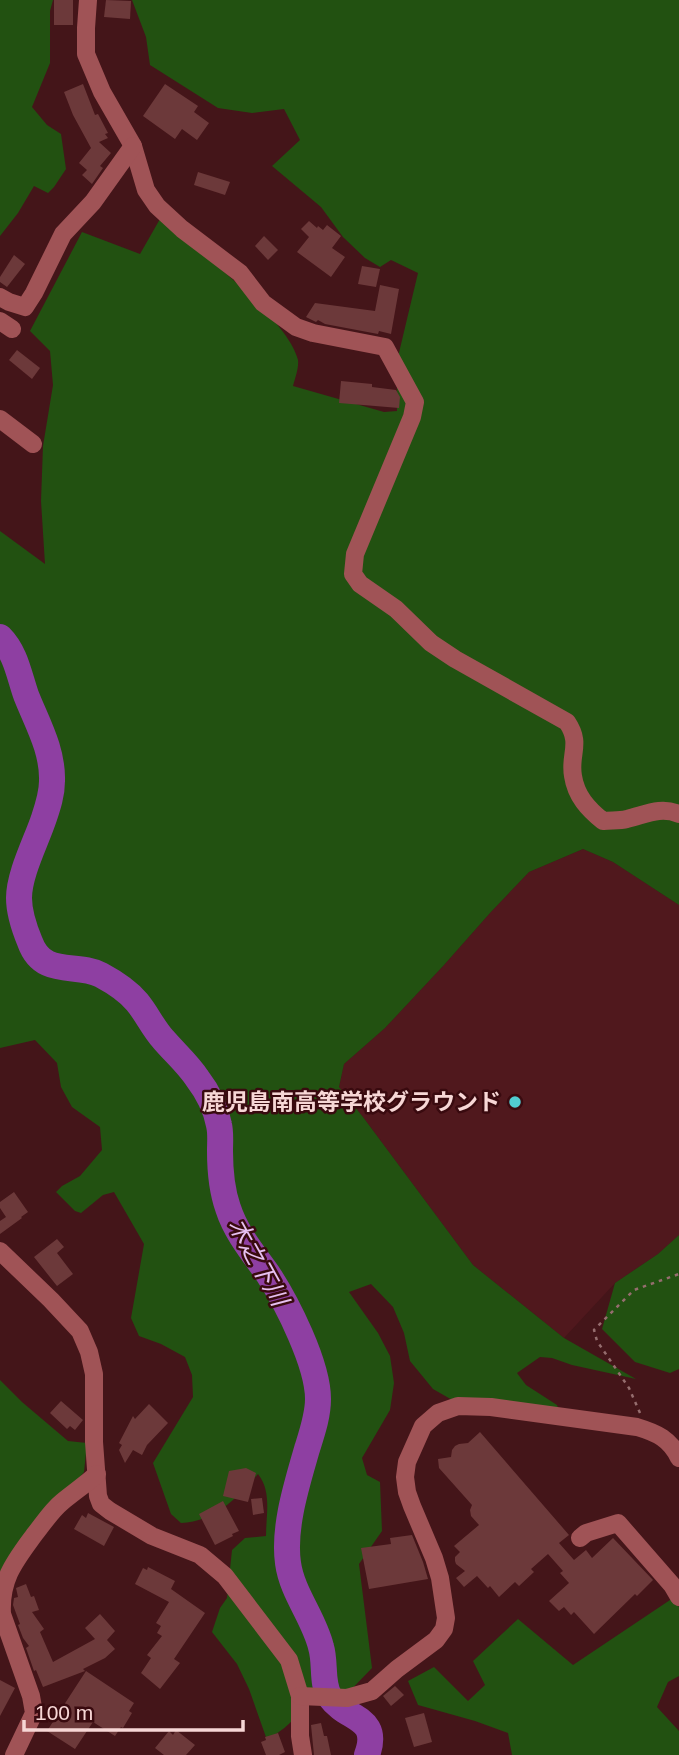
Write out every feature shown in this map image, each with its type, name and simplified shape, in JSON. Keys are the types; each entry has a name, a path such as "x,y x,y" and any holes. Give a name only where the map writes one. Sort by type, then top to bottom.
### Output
{"street":[{"path":"88,0 86,54 102,93 133,146 146,190 157,206 182,229 240,273 263,303 296,327 384,347 415,402 412,417 355,554 353,574 360,584 396,609 431,643 567,722 574,733 572,774 579,795 588,808 603,821 626,819 651,811 679,814"},
{"path":"0,297 25,307 63,234 93,202 133,146"},
{"path":"0,419 33,444"},
{"path":"0,1251 79,1331 89,1352 94,1374 94,1442 101,1504 152,1536 200,1555 225,1576 289,1660 304,1696 300,1736 303,1755"},
{"path":"304,1696 346,1698 372,1692 436,1640 444,1629 446,1618 440,1578 407,1492 405,1477 407,1462 423,1426 438,1413 457,1406 543,1413 637,1427 656,1433 674,1447 679,1458"},
{"path":"14,1755 34,1713 31,1696 2,1614 2,1588 9,1569 47,1519 61,1503 97,1474"},
{"path":"580,1538 586,1533 618,1522 677,1586"}],"path":[{"path":"637,1427 640,1413 629,1388 597,1340 594,1330 634,1290 679,1274"}],"shaded area":[{"name":"鹿児島南高等学校グラウンド","path":"583,849 613,862 679,905 679,1235 658,1254 615,1283 564,1338 473,1265 339,1087 344,1064 385,1028 529,872"}],"green space":[{"path":"0,0 53,0 50,11 50,63 32,107 47,125 61,134 66,169 48,193 34,186 0,236"},
{"path":"132,0 679,0 679,905 613,862 583,849 529,872 385,1028 344,1064 339,1087 473,1265 564,1338 636,1379 540,1357 517,1373 526,1385 557,1405 560,1412 454,1401 433,1389 410,1361 404,1333 393,1307 371,1284 349,1292 378,1333 390,1356 394,1383 390,1410 362,1458 367,1475 380,1482 382,1531 359,1564 372,1668 343,1698 304,1695 291,1722 267,1740 237,1664 212,1632 220,1608 227,1598 232,1550 245,1538 266,1536 265,1488 258,1474 233,1500 205,1518 181,1523 171,1514 153,1463 193,1397 192,1375 185,1357 139,1336 131,1318 144,1244 114,1192 103,1195 81,1213 75,1211 56,1192 80,1176 102,1150 100,1127 72,1107 61,1087 57,1063 35,1040 0,1048 0,531 45,564 41,501 43,446 53,385 50,351 30,331 82,232 140,254 160,219 216,265 277,324 291,343 298,360 293,386 384,412 397,411 397,361 418,273 391,260 380,267 365,258 343,237 321,207 272,166 300,140 284,109 252,113 218,108 150,65 146,37"},
{"path":"679,1235 679,1369 670,1373 635,1362 602,1329 615,1283 658,1254"},
{"path":"0,1380 68,1441 87,1443 84,1472 0,1574"},
{"path":"673,1598 679,1607 679,1676 668,1682 657,1707 679,1731 679,1755 512,1755 508,1733 418,1705 408,1681 434,1667 468,1701 485,1685 473,1661 518,1619 573,1665"}],"building":[{"path":"54,0 73,0 73,25 54,25"},
{"path":"106,0 131,1 130,19 104,17"},
{"path":"83,84 95,115 98,114 108,133 105,134 108,138 99,142 111,153 100,166 103,168 92,184 82,175 87,170 79,163 91,148 64,92"},
{"path":"165,84 198,106 194,112 209,123 197,140 182,129 175,139 143,116"},
{"path":"198,172 230,182 225,195 194,185"},
{"path":"309,221 323,230 327,225 341,236 332,248 345,257 331,277 297,252 309,237 301,229"},
{"path":"264,236 278,250 268,260 255,246"},
{"path":"14,255 25,264 7,287 0,282 0,277"},
{"path":"362,266 380,269 376,287 358,284"},
{"path":"380,285 399,289 391,334 325,324 306,317 315,303 375,311"},
{"path":"17,350 40,368 32,379 9,360"},
{"path":"341,381 396,390 400,397 399,408 339,403"},
{"path":"14,1192 28,1212 0,1234 0,1221 6,1217 0,1208 0,1202"},
{"path":"57,1239 64,1247 57,1253 73,1274 57,1286 34,1257"},
{"path":"61,1401 83,1420 75,1430 70,1426 67,1429 50,1413"},
{"path":"149,1404 168,1423 147,1445 142,1455 133,1450 125,1463 119,1450 122,1445 119,1443 133,1416 135,1419"},
{"path":"480,1432 569,1535 559,1543 574,1560 586,1550 592,1558 613,1538 653,1580 594,1634 574,1612 571,1615 564,1607 559,1611 549,1601 569,1583 560,1573 563,1571 548,1554 531,1569 534,1572 519,1586 515,1582 499,1597 477,1576 464,1587 456,1578 465,1571 456,1564 455,1557 460,1552 454,1546 479,1525 471,1516 472,1505 439,1468 438,1459 451,1457 455,1446 468,1443"},
{"path":"246,1468 256,1473 248,1502 223,1496 229,1471"},
{"path":"262,1498 264,1513 253,1515 251,1499"},
{"path":"223,1501 239,1531 215,1545 199,1514"},
{"path":"88,1513 114,1527 104,1546 74,1529 82,1515 86,1518"},
{"path":"412,1535 428,1579 369,1589 361,1548 391,1544 390,1538"},
{"path":"148,1567 175,1581 171,1589 205,1613 174,1659 180,1663 160,1689 141,1673 151,1658 147,1655 162,1636 157,1633 161,1626 156,1623 169,1602 135,1584 143,1568 147,1570"},
{"path":"26,1584 39,1610 32,1612 44,1629 40,1632 53,1662 95,1639 85,1628 100,1614 115,1631 107,1640 115,1649 105,1658 83,1669 85,1671 43,1687 36,1670 34,1671 26,1648 29,1646 23,1638 13,1605 14,1598 18,1597 16,1588"},
{"path":"86,1671 134,1703 129,1711 132,1713 115,1736 93,1722 75,1749 47,1731"},
{"path":"0,1680 15,1688 0,1716"},
{"path":"395,1686 404,1695 391,1706 383,1696"},
{"path":"424,1713 432,1742 414,1747 405,1718"},
{"path":"321,1723 331,1755 314,1755 311,1725"},
{"path":"176,1730 195,1745 186,1755 164,1755 155,1748 169,1731 173,1735"},
{"path":"278,1733 285,1752 266,1755 261,1742 266,1740 265,1737"}],"waterway":[{"name":"木之下川","path":"0,637 16,664 47,748 52,770 48,804 20,889 20,909 30,942 43,961 61,967 91,971 125,990 137,1002 159,1035 201,1083 208,1094 219,1125 222,1180 231,1217 284,1301 313,1369 317,1385 317,1412 292,1506 287,1535 288,1563 294,1585 318,1636 327,1692 337,1705 366,1726 370,1733 367,1755"}],"place":[{"name":"鹿児島南高等学校グラウンド","path":"515,1102"}]}
